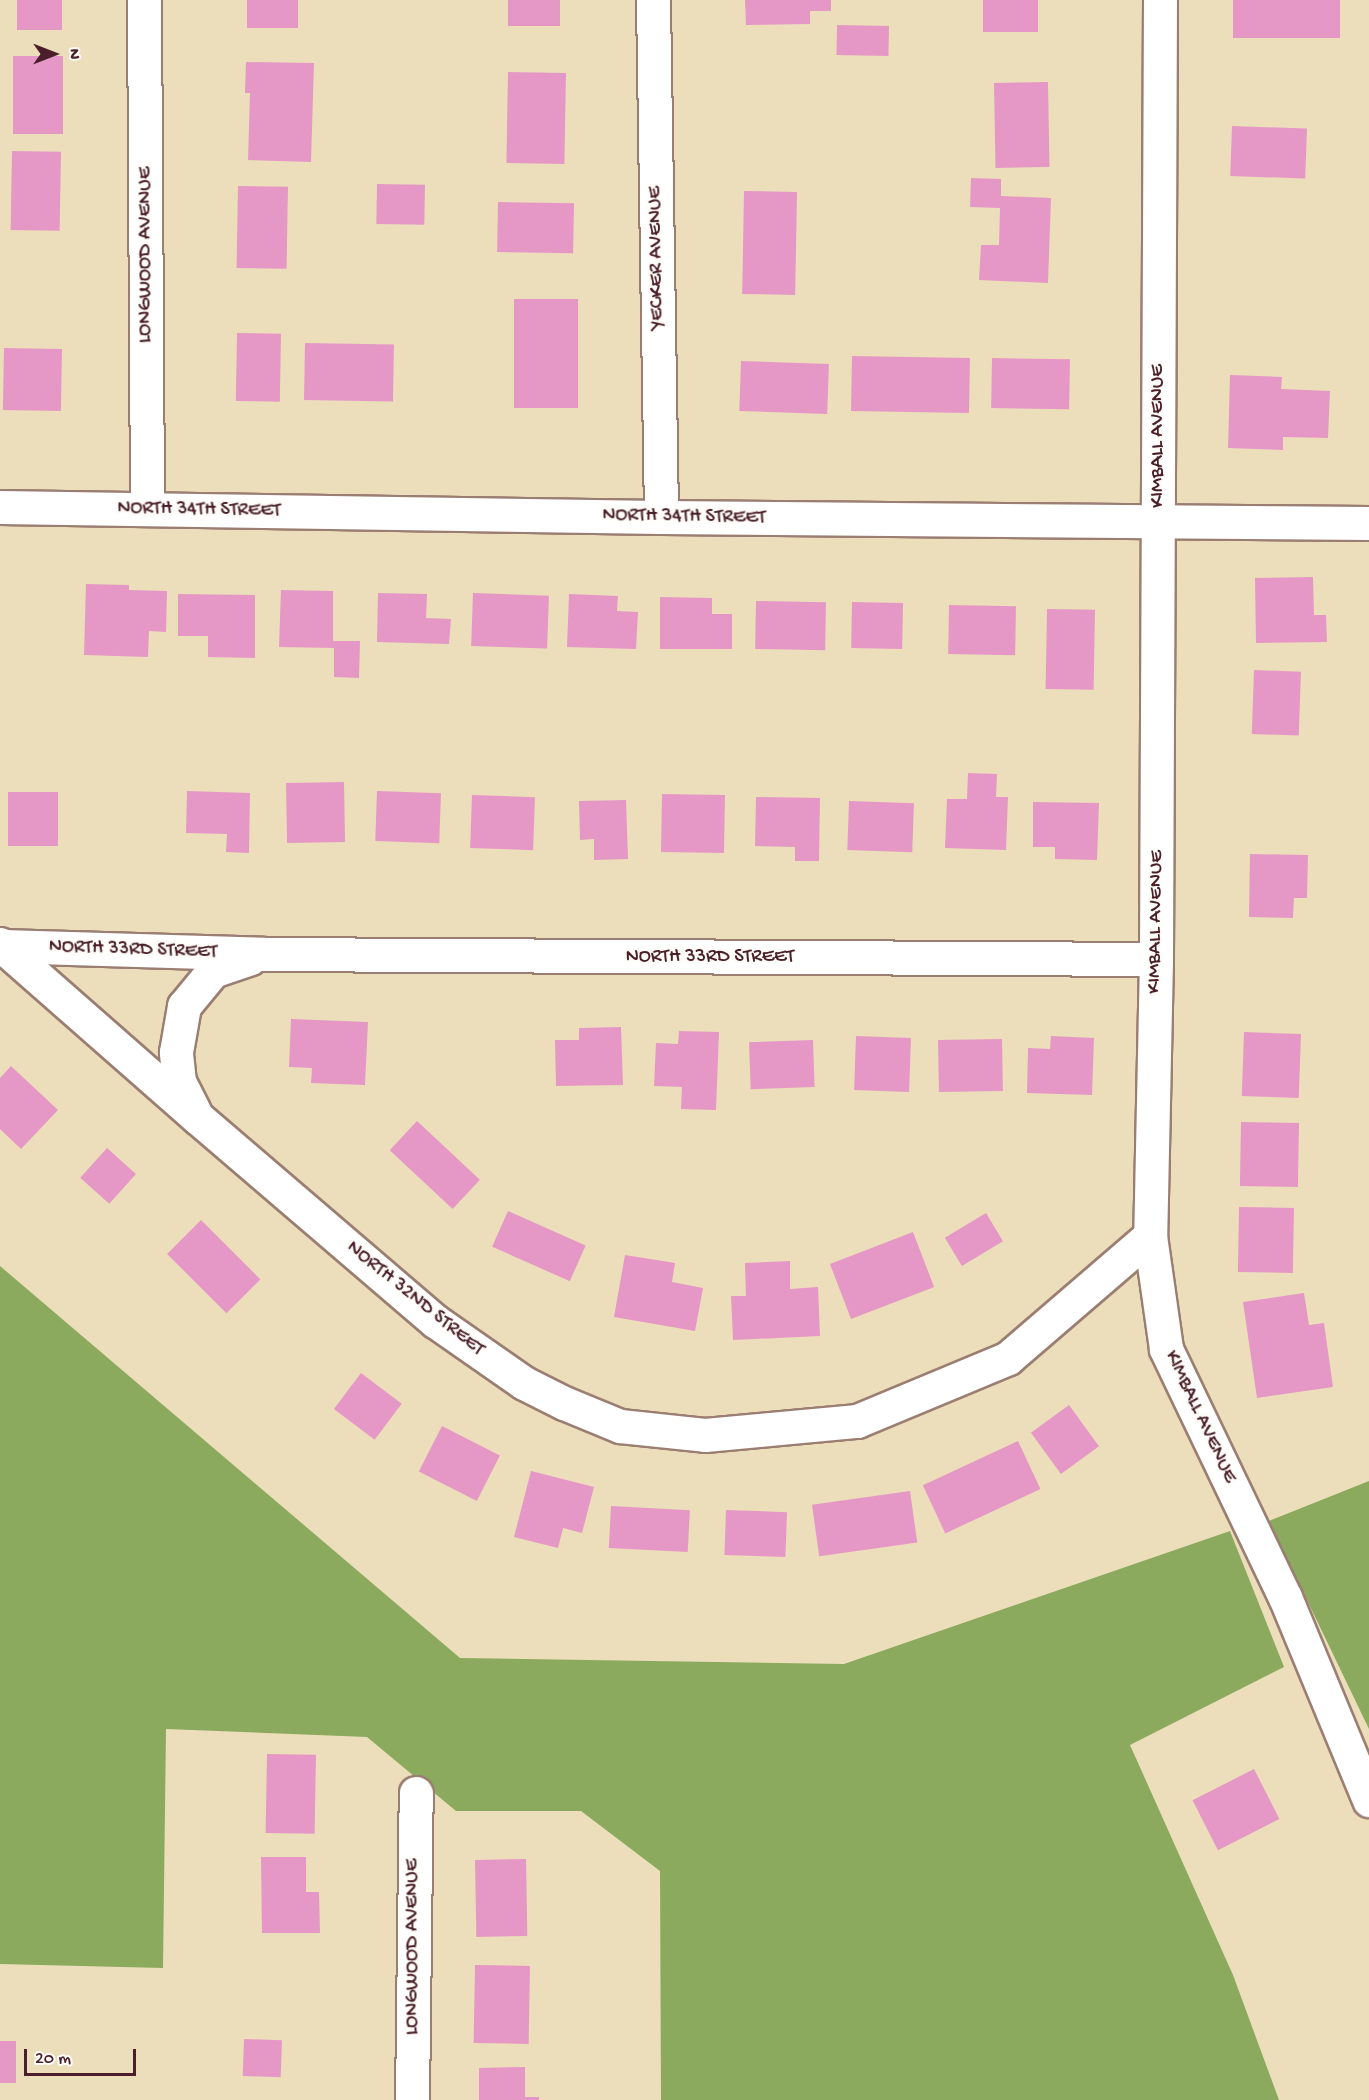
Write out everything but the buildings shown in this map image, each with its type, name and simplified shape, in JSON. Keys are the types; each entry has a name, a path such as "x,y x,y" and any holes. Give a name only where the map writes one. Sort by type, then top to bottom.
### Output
{"street":[{"name":"LONGWOOD AVENUE","path":"144,0 147,509"},
{"name":"YECKER AVENUE","path":"653,0 661,517"},
{"name":"KIMBALL AVENUE","path":"1160,0 1156,959 1150,1236 1166,1349 1285,1597 1369,1800"},
{"name":"NORTH 34TH STREET","path":"0,507 661,517 1369,523"},
{"name":"NORTH 33RD STREET","path":"1,945 264,954 1156,959"},
{"name":"NORTH 32ND STREET","path":"1,945 435,1321 524,1383 564,1403 620,1426 705,1435 857,1421 1008,1358 1150,1236"},
{"name":"NORTH 33RD STREET","path":"198,1118 179,1082 176,1052 184,1006 213,971 264,954"},
{"name":"LONGWOOD AVENUE","path":"412,2100 416,1793"}],"green space":[{"path":"0,1266 460,1658 844,1664 1230,1531 1284,1667 1130,1745 1233,1975 1279,2100 661,2100 660,1871 581,1811 456,1811 367,1737 166,1729 163,1968 0,1964"},
{"path":"1369,1481 1369,1729 1269,1521"}]}
